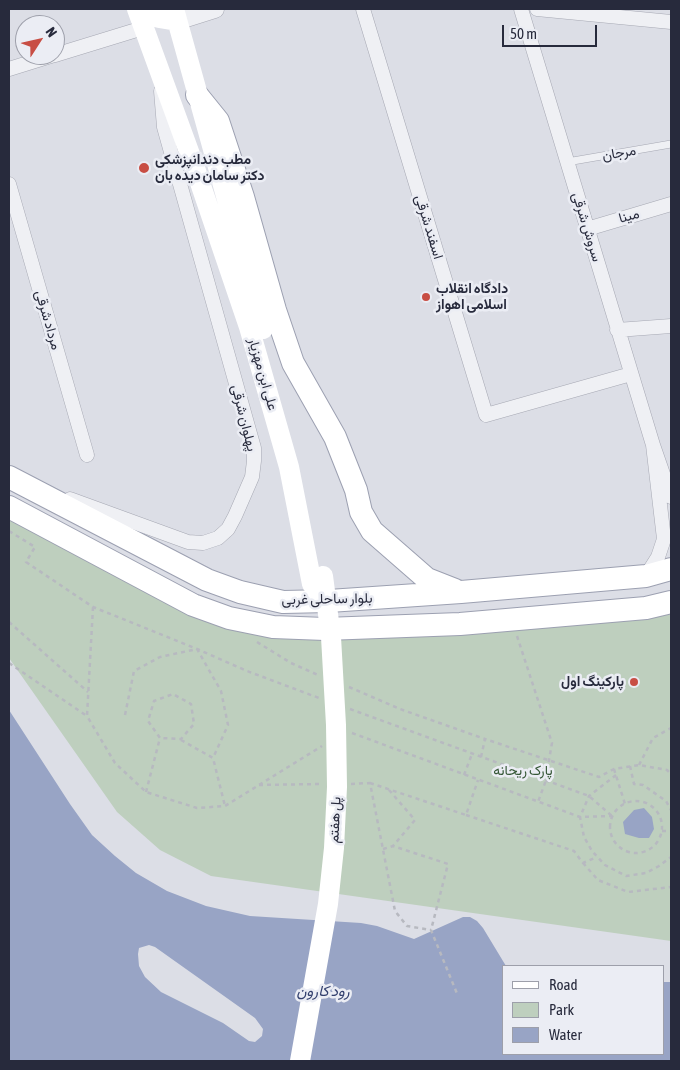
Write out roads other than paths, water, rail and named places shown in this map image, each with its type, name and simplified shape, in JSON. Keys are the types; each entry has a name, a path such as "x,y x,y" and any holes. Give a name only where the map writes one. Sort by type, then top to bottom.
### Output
{"main road":[{"name":"پهلوان شرقی","path":"137,9 195,168"},
{"path":"151,9 159,18 175,15 298,450 318,580"},
{"path":"197,95 218,121 243,196 274,310 293,363 335,438 356,490 361,512 372,531 427,579 461,592"},
{"name":"علی ابن مهزیار","path":"195,168 249,327 289,467 318,580"},
{"name":"بلوار ساحلی غربی","path":"9,476 207,580 240,592 283,602 328,601 461,592 646,576 671,569"},
{"name":"بلوار ساحلی غربی","path":"9,507 192,605 229,618 273,627 324,629 460,624 646,608 671,602"},
{"name":"پل هفتم","path":"287,1061 316,902 322,848 324,787 318,580"},
{"name":"پل هفتم","path":"300,1061 328,904 334,848 337,787 336,724 331,637 318,580"}],"street":[{"path":"175,15 216,9"},
{"name":"اسفند شرقی","path":"363,9 486,415 631,374"},
{"name":"سروش شرقی","path":"521,9 653,445"},
{"path":"537,9 671,22"},
{"path":"65,52 143,28"},
{"path":"9,69 22,65"},
{"name":"پهلوان شرقی","path":"9,476 188,542 203,544 218,538 228,529 252,477 254,448 164,127 160,75"},
{"name":"مرداد شرقی","path":"9,184 87,455"},
{"name":"مینا","path":"587,229 671,204"},
{"path":"617,330 671,326"},
{"path":"653,445 671,497"},
{"path":"646,576 658,557 664,539 653,445"}],"lane":[{"name":"مرجان","path":"567,162 671,144"}],"water":[{"name":"رود کارون","path":"9,710 92,835 136,873 167,891 206,906 250,916 361,923 377,926 414,939 463,917 470,917 483,928 505,965 502,965 502,1055 665,1055 665,982 671,982 671,1061 9,1061","holes":["149,945 155,947 255,1018 263,1029 262,1036 255,1042 249,1041 223,1023 161,992 145,977 139,966 139,948"]},
{"path":"644,808 652,817 654,829 649,838 639,838 625,834 623,822 634,810"}],"place":[{"name":"مطب دندانپزشکی دکتر سامان دیده بان","path":"144,168"},
{"name":"دادگاه انقلاب اسلامی اهواز","path":"426,297"},
{"name":"پارکینگ اول","path":"634,682"}],"park label":[{"name":"پارک ریحانه","path":"523,771"}]}
